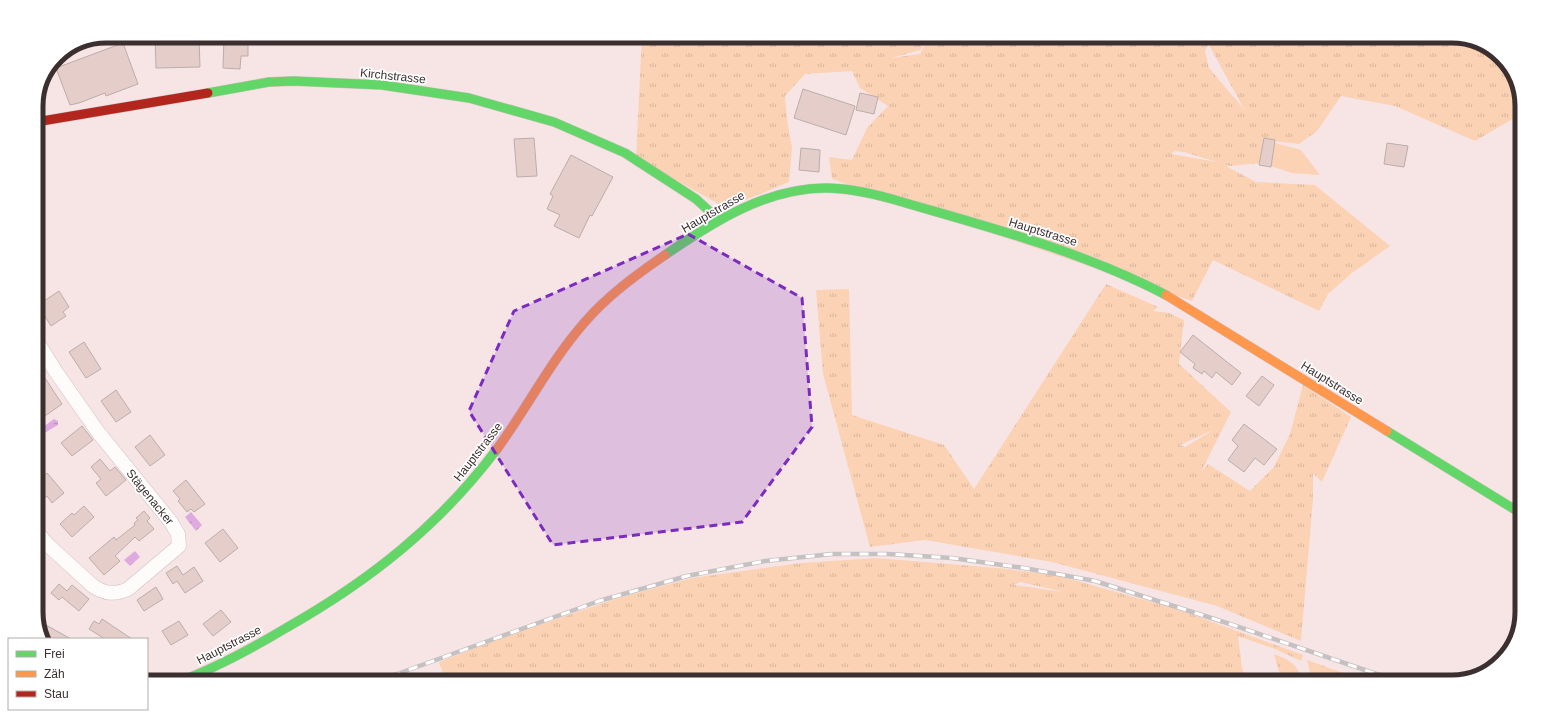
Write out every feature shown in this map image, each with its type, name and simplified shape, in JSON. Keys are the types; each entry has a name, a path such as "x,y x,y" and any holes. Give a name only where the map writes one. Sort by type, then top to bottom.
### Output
{"main road":[{"name":"Kirchstrasse","path":"43,121 269,82 294,81 382,85 469,98 554,122 625,153 696,200 719,220"},
{"name":"Hauptstrasse","path":"198,675 239,655 300,620 346,592 402,551 449,506 490,458 517,421 568,344 600,305 643,270 719,220 753,202 778,194 809,189 844,189 884,197 1090,259 1128,275 1168,296 1515,510"}],"street":[{"name":"Stägenacker","path":"43,351 98,432 172,522 178,534 179,546 128,589 120,593 110,593 101,592 93,586 43,539"}],"highlighted area":[{"path":"688,234 802,298 812,427 742,522 553,545 469,411 514,311"}],"green space":[{"path":"642,43 926,43 920,50 891,58 920,54 926,43 1452,43 1464,44 1487,54 1504,71 1512,86 1514,94 1515,118 1475,141 1395,106 1341,96 1317,131 1299,144 1266,140 1261,163 1230,166 1224,165 1256,182 1315,185 1390,246 1352,273 1328,294 1319,311 1213,260 1192,301 832,179 829,157 852,160 867,128 888,106 860,88 852,71 805,74 785,96 792,148 789,182 726,208 636,158","holes":["1209,45 1244,109 1209,68 1205,51","1175,151 1184,152 1217,162 1171,154"]},
{"path":"1265,140 1301,150 1320,175 1292,173 1261,163"},
{"path":"1106,284 1158,307 1153,311 1169,313 1184,320 1179,364 1231,412 1201,472 1208,464 1250,491 1274,467 1290,434 1303,385 1351,417 1322,482 1313,473 1313,499 1301,641 1217,606 1052,562 925,540 870,547 823,374 816,290 849,289 852,415 944,445 974,489","holes":["1213,430 1185,447 1180,445"]},
{"path":"876,558 998,568 1056,575 1177,609 1303,655 1301,661 1275,649 1238,636 1242,668 1244,675 443,675 439,662 510,635 615,599 692,578 801,563","holes":["1020,582 1064,592 1014,585"]},
{"path":"1274,654 1290,661 1296,667 1300,675 1280,675"},
{"path":"1307,660 1349,675 1310,675"}],"water":[{"path":"54,419 58,421 58,425 46,432 43,427"},
{"path":"191,512 202,525 196,531 185,517"},
{"path":"135,551 140,557 130,566 124,560"}],"building":[{"path":"123,43 138,84 106,96 105,93 70,105 56,68"},
{"path":"155,43 199,43 200,67 156,68"},
{"path":"224,43 248,43 248,56 241,56 240,69 223,68"},
{"path":"803,89 855,106 846,135 794,118"},
{"path":"860,93 878,97 874,114 856,110"},
{"path":"534,138 537,176 517,177 514,139"},
{"path":"1264,138 1275,140 1271,167 1259,165"},
{"path":"1387,143 1408,146 1404,167 1384,164"},
{"path":"801,148 820,150 819,172 799,170"},
{"path":"571,155 613,177 592,216 590,215 579,238 554,226 560,215 547,209 553,196 550,194"},
{"path":"59,291 69,307 63,312 66,316 51,326 43,313 43,302"},
{"path":"1193,335 1241,373 1232,385 1216,372 1212,378 1204,371 1202,374 1193,368 1195,364 1180,352"},
{"path":"84,342 101,369 86,378 69,352"},
{"path":"1262,376 1274,385 1259,406 1246,396"},
{"path":"45,378 62,404 45,416 43,413 43,379"},
{"path":"116,390 131,412 116,422 101,401"},
{"path":"1244,424 1277,449 1264,465 1255,458 1244,472 1228,460 1238,446 1232,440"},
{"path":"82,426 93,440 72,456 61,443"},
{"path":"150,435 165,455 150,466 135,447"},
{"path":"100,459 110,471 115,467 126,480 106,496 96,483 101,479 91,467"},
{"path":"47,473 64,493 52,503 47,496 43,499 43,477"},
{"path":"186,480 205,504 194,512 191,509 187,512 178,501 180,499 173,491"},
{"path":"84,506 94,517 72,537 60,524 72,513 74,515"},
{"path":"144,511 150,518 147,521 154,529 139,541 135,537 115,556 120,561 104,575 89,558 114,537 116,540 135,525 134,523 138,520 136,518"},
{"path":"223,529 238,548 220,562 205,543"},
{"path":"177,566 183,575 194,567 203,581 185,593 177,581 173,584 166,573"},
{"path":"59,584 67,591 72,585 89,599 79,611 62,597 59,600 51,593"},
{"path":"156,587 163,599 144,611 137,600"},
{"path":"221,610 231,622 213,636 203,624"},
{"path":"102,619 130,638 103,638 89,629 94,621 99,624"},
{"path":"179,621 188,635 171,645 162,631"},
{"path":"44,624 69,638 49,638"}],"railway":[{"path":"394,675 599,601 687,576 765,561 832,554 888,554 952,558 1024,568 1095,581 1230,624 1379,675"}],"traffic: fast":[{"path":"208,93 269,82 294,81 382,85 469,98 554,122 625,153 696,199 719,220"},
{"path":"665,255 721,219 761,200 804,190 826,188 842,189 892,199 1031,240 1100,265 1166,295"},
{"path":"1387,431 1515,510"},
{"path":"196,675 233,658 317,610 374,571 427,527 475,477 497,449"}],"traffic: slow":[{"path":"497,449 560,353 584,323 612,295 665,255"},
{"path":"1166,295 1387,431"}],"traffic: jam":[{"path":"43,121 208,93"}]}
